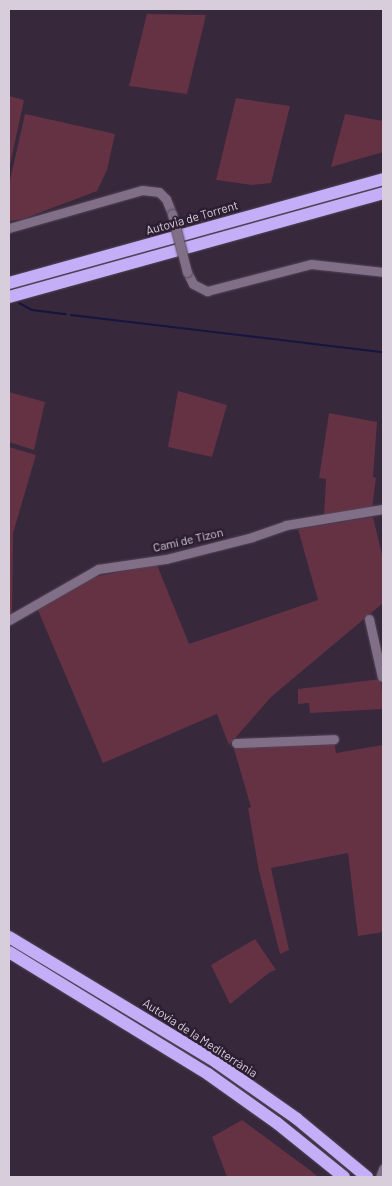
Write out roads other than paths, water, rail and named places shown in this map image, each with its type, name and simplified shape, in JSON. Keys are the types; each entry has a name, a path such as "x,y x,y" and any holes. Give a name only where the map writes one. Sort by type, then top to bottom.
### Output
{"highway":[{"name":"Autovia de Torrent","path":"9,283 383,179"},
{"path":"9,297 383,193"},
{"name":"Autovia de la Mediterrània","path":"9,937 216,1062 297,1119 366,1176"},
{"path":"9,952 208,1074 277,1123 344,1177"}],"street":[{"path":"9,228 142,190 159,192 166,198 187,272 193,284 207,291 311,264 383,272"},
{"name":"Camí de Tizon","path":"9,620 98,569 166,559 252,537 286,525 383,509"},
{"path":"370,619 382,677"},
{"path":"236,743 334,740"},
{"path":"380,1177 383,1170"}],"waterway":[{"path":"19,303 32,310 66,314"},
{"path":"71,315 383,352"}]}
